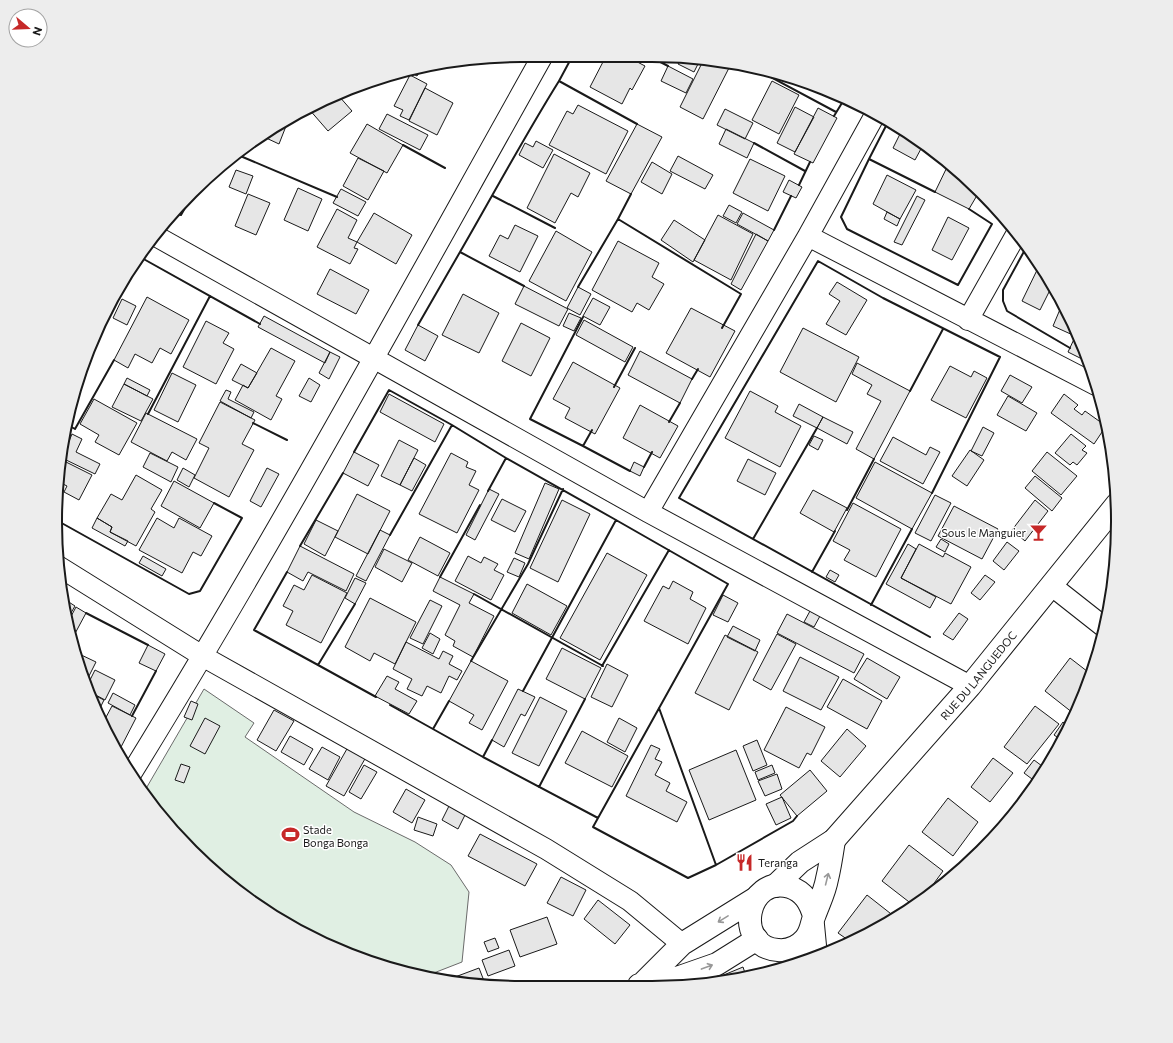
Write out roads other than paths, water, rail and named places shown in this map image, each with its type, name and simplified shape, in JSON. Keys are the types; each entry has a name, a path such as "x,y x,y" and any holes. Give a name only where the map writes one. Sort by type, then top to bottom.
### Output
{"main road":[{"name":"RUE DU LANGUEDOC","path":"775,886 800,862 834,840 970,686 1052,586 1111,511"},
{"path":"662,981 677,978 766,945 785,951 794,948 809,935 827,880 834,840"},
{"path":"642,981 682,944 756,898 764,890 775,886 786,886 796,889 805,896 811,905 816,951"},
{"path":"756,898 751,908 749,919 751,930 785,961"}],"street":[{"path":"134,769 204,657 539,62"},
{"path":"648,512 808,236 873,119"},
{"path":"808,236 1089,381"},
{"path":"160,238 648,512 970,686"},
{"path":"968,320 1014,239"},
{"path":"65,570 204,657 546,849 630,901 682,944"},
{"path":"1052,586 1099,623"}],"place":[{"name":"Sous le Manguier","path":"1039,532"},
{"name":"Stade Bonga Bonga","path":"290,835"},
{"name":"Teranga","path":"745,862"}]}
